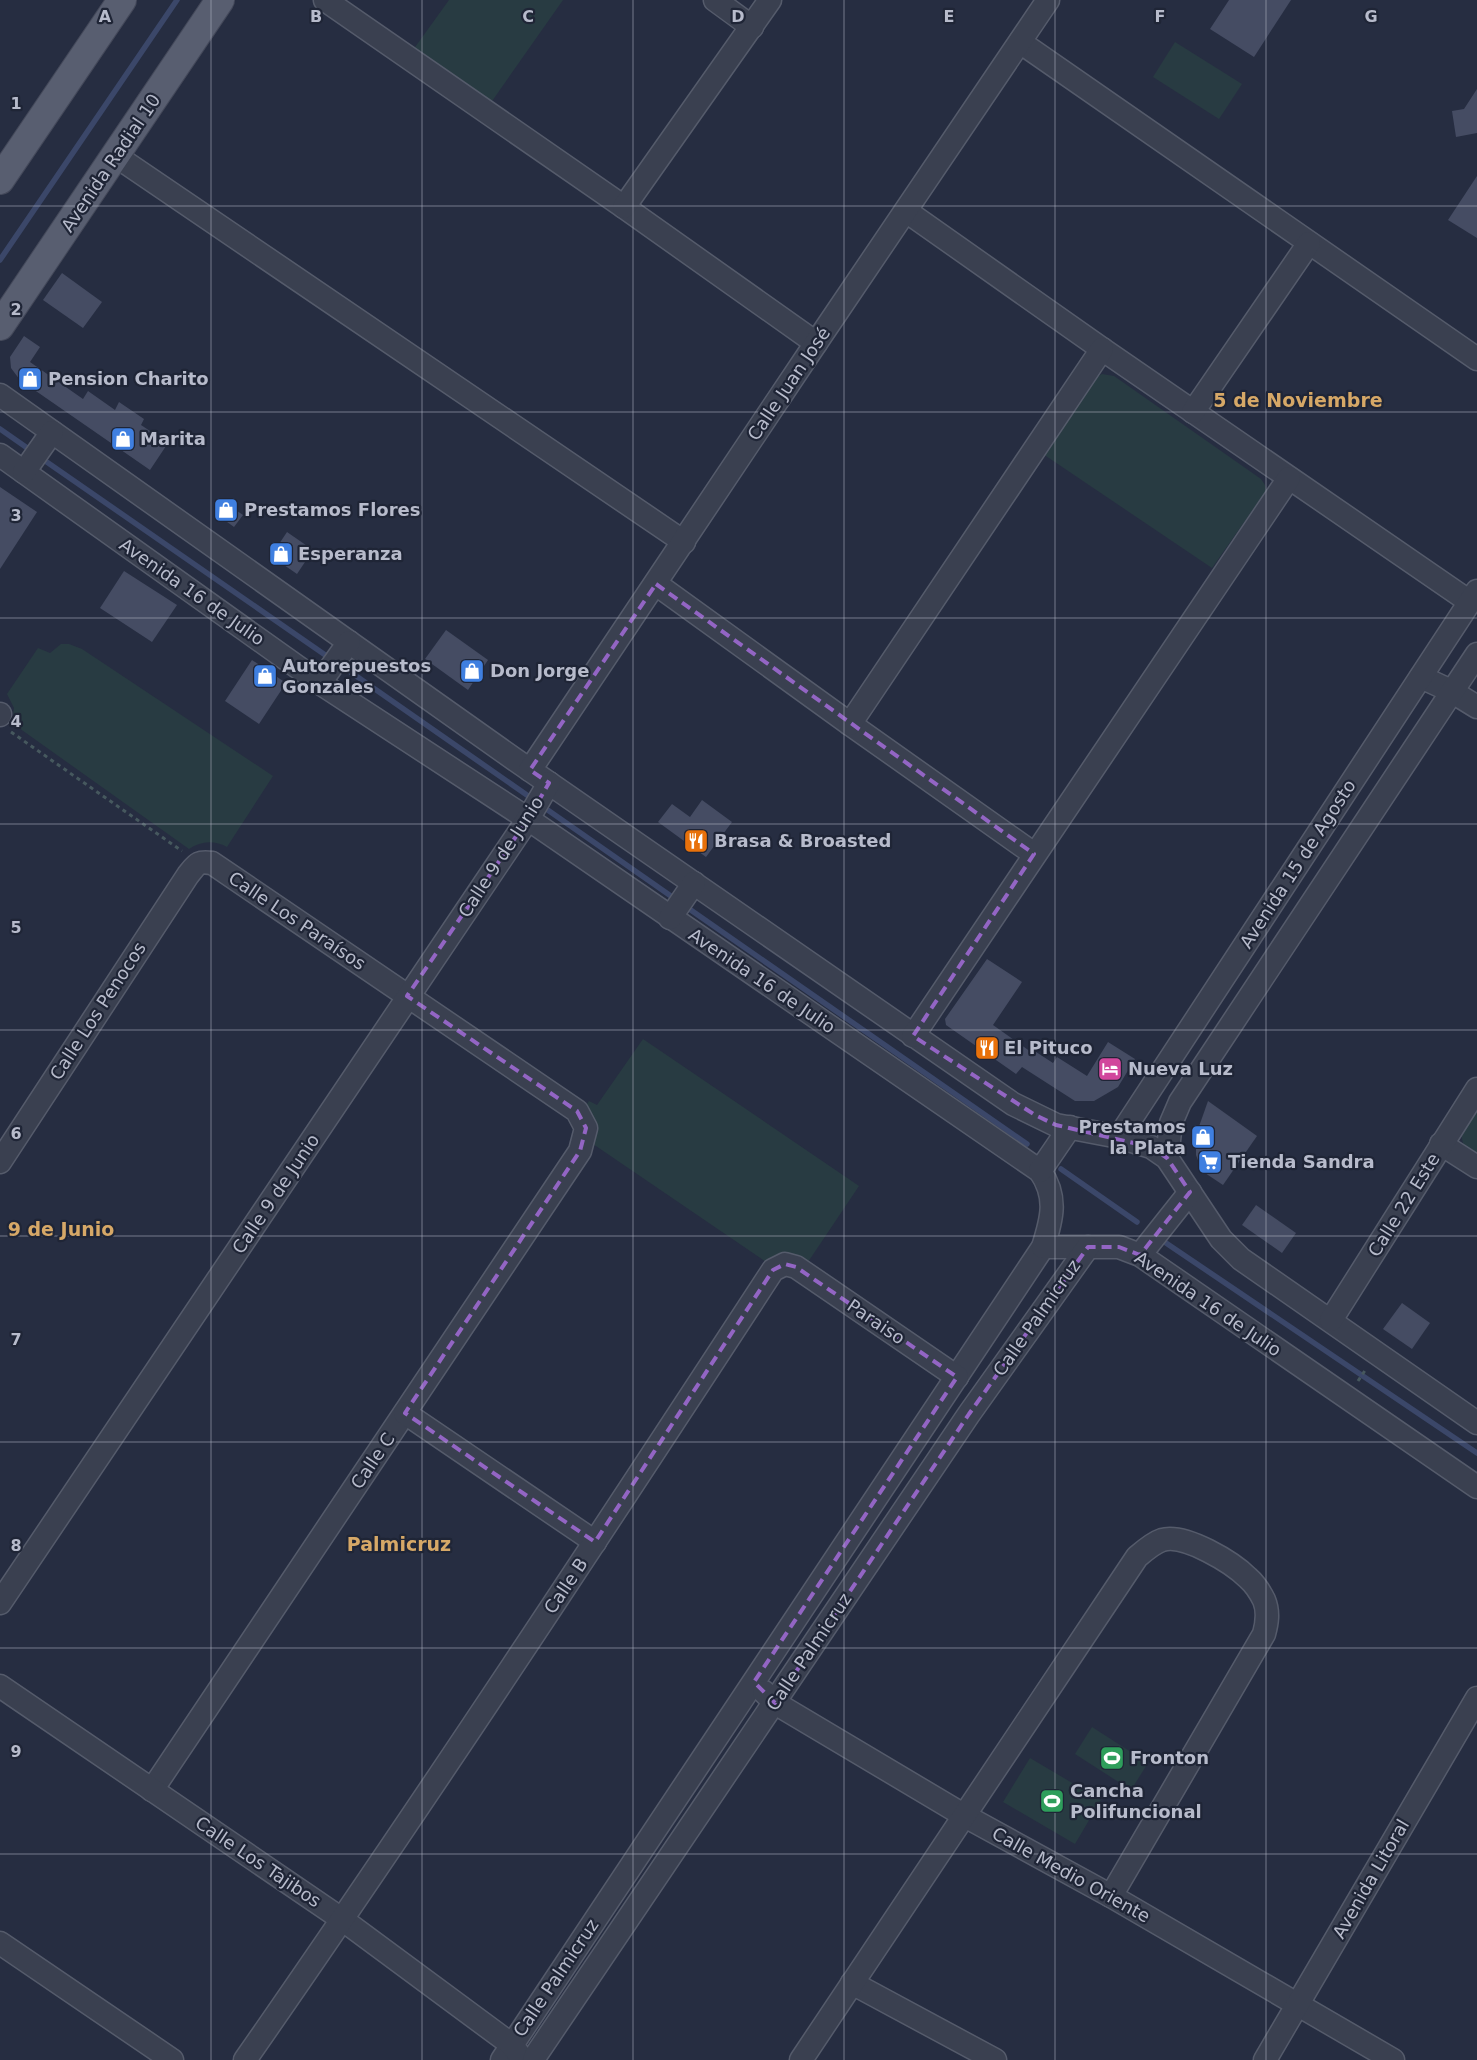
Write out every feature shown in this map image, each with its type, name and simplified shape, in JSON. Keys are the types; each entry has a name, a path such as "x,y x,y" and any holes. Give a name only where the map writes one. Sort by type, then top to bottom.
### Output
{"main road":[{"path":"0,180 122,0"},
{"name":"Avenida Radial 10","path":"0,326 220,0"}],"street":[{"path":"325,0 624,207 816,343"},
{"path":"714,0 752,27"},
{"path":"624,207 770,0"},
{"name":"Calle Juan José","path":"530,770 1048,0"},
{"path":"1020,42 1477,359"},
{"path":"116,156 684,542"},
{"path":"906,211 1288,478 1473,596"},
{"path":"1193,412 1309,243"},
{"path":"850,724 1102,349"},
{"name":"Avenida 16 de Julio","path":"1,398 37,453 335,662 538,801 691,888 1013,1104 1056,1125 1119,1138 1151,1147 1167,1158 1221,1239 1242,1259 1477,1423"},
{"name":"Avenida 16 de Julio","path":"0,455 37,453 335,662 530,770 538,801 672,915 1042,1170 1049,1184 1053,1204 1050,1226 1043,1247 1120,1247 1144,1249 1477,1487"},
{"path":"913,1036 1288,478"},
{"path":"656,584 1034,854"},
{"name":"Avenida 15 de Agosto","path":"1119,1138 1473,596"},
{"name":"Avenida 15 de Agosto","path":"1167,1158 1172,1123 1180,1102 1477,654"},
{"path":"1421,677 1451,691 1477,707"},
{"name":"Calle 9 de Junio","path":"0,1603 196,1314 538,801"},
{"name":"Calle Los Paraísos","path":"198,862 212,863 577,1111 586,1128"},
{"name":"Calle Los Penocos","path":"0,1162 7,1137 198,862"},
{"path":"672,915 691,888"},
{"name":"Calle 22 Este","path":"1331,1320 1477,1089"},
{"path":"1042,1170 1070,1127"},
{"name":"Calle C","path":"152,1790 580,1151 586,1128"},
{"path":"1441,1144 1477,1168"},
{"path":"1144,1249 1190,1192"},
{"name":"Calle Palmicruz","path":"512,2055 754,1682 1043,1247"},
{"name":"Calle Palmicruz","path":"534,2060 969,1414 1088,1247"},
{"name":"Calle B","path":"245,2060 342,1920 595,1542 773,1270 785,1264 796,1267"},
{"name":"Paraiso","path":"796,1267 957,1377"},
{"path":"405,1413 595,1542"},
{"path":"801,2060 966,1816 1137,1557 1150,1546 1163,1540 1175,1539 1189,1543 1224,1560 1248,1578 1258,1589 1265,1602 1268,1617 1264,1634 1111,1896"},
{"name":"Calle Medio Oriente","path":"754,1682 775,1703 966,1816 1111,1896 1393,2060"},
{"name":"Calle Los Tajibos","path":"0,1686 342,1920 512,2055"},
{"name":"Avenida Litoral","path":"1265,2060 1477,1698"},
{"path":"0,1943 172,2060"},
{"path":"852,1983 995,2060"}],"path":[{"path":"3,720 198,862"},
{"path":"1355,1386 1367,1367"}],"highlighted area":[{"path":"656,584 1034,854 913,1036 1035,1115 1056,1125 1151,1147 1167,1158 1190,1192 1140,1255 1119,1247 1088,1247 969,1414 775,1703 754,1682 957,1377 796,1267 785,1264 773,1270 595,1542 405,1413 580,1151 586,1128 577,1111 407,996 528,819 549,783 530,770"}],"shaded area":[{"path":"449,0 563,0 490,104 413,50"},
{"path":"1175,42 1242,84 1219,119 1153,77"},
{"path":"1102,374 1114,376 1261,479 1265,485 1266,491 1212,568 1043,454 1095,378"},
{"path":"61,644 69,644 82,649 273,776 227,847 208,842 198,844 189,849 12,723 14,708 7,694 38,648 50,653"},
{"path":"643,1039 859,1186 806,1265 769,1264 593,1144 596,1131 583,1110 589,1101 597,1105"},
{"path":"1477,1107 1477,1157 1464,1145 1462,1134 1464,1127"},
{"name":"Fronton","path":"1092,1727 1148,1763 1131,1790 1075,1754"},
{"name":"Cancha Polifuncional","path":"1030,1758 1101,1800 1075,1844 1003,1802"}],"building":[{"path":"1229,0 1291,0 1254,57 1210,29"},
{"path":"1477,89 1477,133 1456,137 1452,111 1464,109"},
{"path":"1477,176 1477,238 1448,220"},
{"path":"62,273 102,302 83,328 43,300"},
{"path":"24,336 40,347 30,362 83,399 88,391 115,410 119,402 144,419 141,425 168,443 150,470 20,380 11,368 10,357"},
{"path":"0,487 37,512 0,569"},
{"path":"224,502 243,515 234,527 216,514"},
{"path":"287,532 313,550 297,574 271,556"},
{"path":"124,571 177,605 152,642 100,608"},
{"path":"446,630 488,660 468,690 425,659"},
{"path":"252,660 286,683 259,724 225,701"},
{"path":"702,800 732,822 706,857 658,822 672,804 690,817"},
{"path":"987,959 1022,982 993,1025 1031,1052 1033,1050 1053,1063 1057,1057 1087,1076 1108,1042 1135,1059 1118,1087 1094,1101 1075,1101 1022,1067 1016,1074 946,1025 945,1019"},
{"path":"1208,1101 1257,1136 1223,1185 1202,1171 1196,1155 1196,1135"},
{"path":"1256,1205 1296,1233 1282,1253 1242,1225"},
{"path":"1402,1303 1430,1323 1412,1349 1383,1329"}],"waterway":[{"path":"0,260 177,0"},
{"path":"0,429 33,452"},
{"path":"41,458 331,659"},
{"path":"339,664 534,800"},
{"path":"542,806 678,901"},
{"path":"685,906 1027,1144"},
{"path":"1061,1169 1137,1222"},
{"path":"1166,1243 1477,1453"}],"place":[{"name":"Pension Charito","path":"30,379"},
{"name":"Marita","path":"123,439"},
{"name":"Prestamos Flores","path":"226,510"},
{"name":"Esperanza","path":"281,554"},
{"name":"Don Jorge","path":"472,671"},
{"name":"Autorepuestos Gonzales","path":"265,676"},
{"name":"Brasa & Broasted","path":"696,841"},
{"name":"El Pituco","path":"987,1048"},
{"name":"Nueva Luz","path":"1110,1069"},
{"name":"Prestamos la Plata","path":"1203,1137"},
{"name":"Tienda Sandra","path":"1210,1162"},
{"name":"Fronton","path":"1112,1758"},
{"name":"Cancha Polifuncional","path":"1052,1801"}],"district":[{"name":"5 de Noviembre","path":"1298,400"},
{"name":"9 de Junio","path":"61,1229"},
{"name":"Palmicruz","path":"399,1544"}]}
